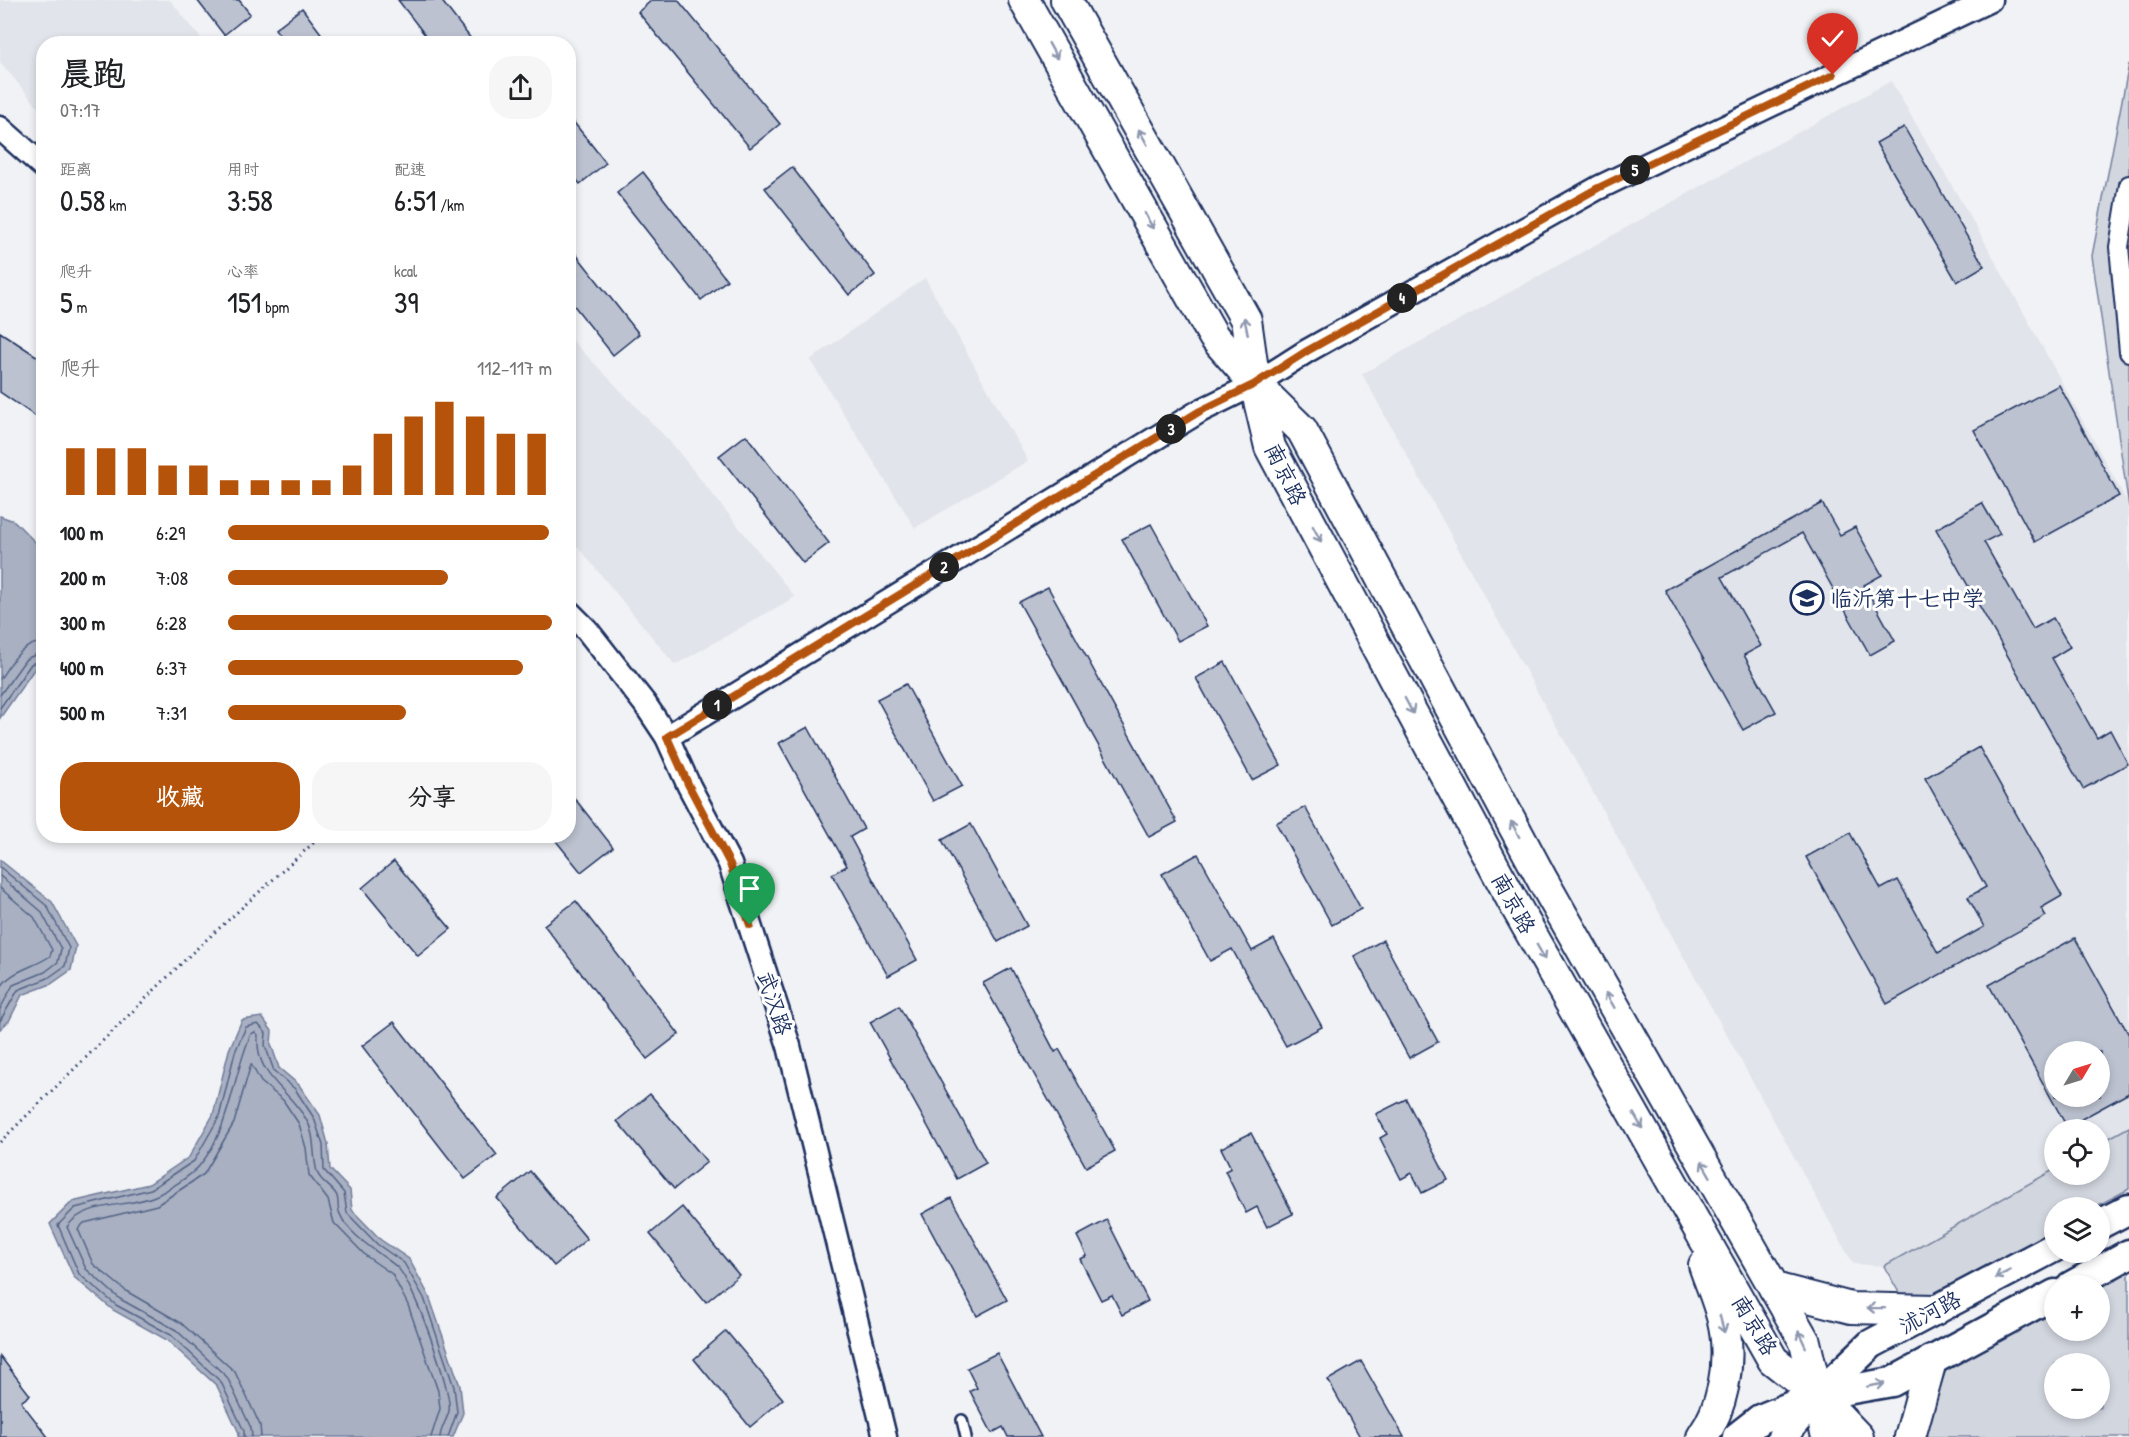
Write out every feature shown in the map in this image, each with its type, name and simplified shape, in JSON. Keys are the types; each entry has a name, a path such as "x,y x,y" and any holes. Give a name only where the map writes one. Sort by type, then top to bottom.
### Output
{"highway":[{"name":"南京路","path":"1024,0 1214,336 1255,384 1302,430 1543,881 1804,1342 1827,1437"},
{"name":"南京路","path":"1066,0 1246,320 1255,384 1270,447 1511,898 1773,1360 1818,1395 1858,1437"},
{"path":"1687,1208 1725,1331 1726,1377 1710,1426 1702,1437"},
{"path":"1774,1288 1851,1308 1935,1310"},
{"path":"1910,1437 1931,1361"}],"main road":[{"path":"2110,1219 2129,1209"},
{"name":"沭河路","path":"1782,1437 1818,1395 1871,1344 2044,1253"},
{"path":"2091,1275 2129,1254"},
{"name":"沭河路","path":"1737,1437 1760,1419 1818,1395 1892,1382 2044,1300"}],"street":[{"path":"667,737 1200,411 1255,384 1307,351 1598,188 1990,0"},
{"path":"0,128 36,160"},
{"path":"2129,184 2119,248 2129,352"},
{"name":"武汉路","path":"576,619 645,704 667,737 689,786 730,864 789,1046 885,1437"}],"lane":[{"path":"962,1420 966,1437"}],"path":[{"path":"0,1142 193,952 313,843"}],"shaded area":[{"path":"0,0 170,0 199,36 36,36 36,105 0,62"},
{"path":"2129,64 2129,507 2092,256"},
{"name":"临沂第十七中学","path":"1891,81 1986,244 2128,503 2129,1127 2110,1137 2110,1119 2044,1119 2044,1175 1884,1266 1853,1264 1362,374"},
{"path":"925,278 1028,461 915,528 810,360"},
{"path":"576,344 673,445 795,597 675,665 576,545"},
{"path":"2129,1127 2129,1189 2110,1199 2110,1197 2044,1197 2044,1236 1937,1295 1901,1296 1884,1266 2044,1175 2044,1185 2110,1185 2110,1137"},
{"path":"2129,1269 2129,1437 1922,1437 1946,1370 2044,1316 2044,1341 2110,1341 2110,1280"}],"water":[{"path":"0,516 14,521 36,543 36,668 0,718"},
{"path":"0,860 52,902 76,946 71,970 51,984 22,995 9,1021 0,1029"},
{"path":"262,1017 272,1031 271,1044 279,1068 299,1085 320,1115 328,1144 330,1169 350,1190 352,1210 381,1240 409,1259 429,1296 460,1386 463,1413 453,1437 238,1437 239,1433 217,1386 167,1340 113,1310 74,1277 50,1224 72,1202 149,1184 189,1157 213,1115 229,1050 242,1020"}],"building":[{"path":"197,0 239,0 250,14 224,35"},
{"path":"398,0 441,0 469,36 426,36"},
{"path":"652,0 678,0 780,124 750,148 638,12"},
{"path":"302,8 323,36 281,36 275,29"},
{"path":"576,125 606,163 580,184 576,179"},
{"path":"1904,127 1984,266 1957,282 1876,143"},
{"path":"792,167 875,275 849,295 765,188"},
{"path":"643,172 727,280 701,300 617,193"},
{"path":"576,254 639,334 613,355 576,308"},
{"path":"0,332 36,356 36,417 0,392"},
{"path":"2059,385 2119,496 2035,542 1974,430"},
{"path":"746,435 829,543 803,563 719,456"},
{"path":"1822,503 1840,535 1855,527 1882,575 1864,585 1895,641 1870,655 1802,533 1722,577 1761,646 1744,655 1776,712 1743,730 1665,590"},
{"path":"1982,503 2000,534 1984,542 2033,629 2053,618 2070,647 2052,658 2097,738 2110,730 2128,764 2083,789 1936,529"},
{"path":"1151,524 1207,626 1178,641 1122,539"},
{"path":"1048,587 1177,822 1149,837 1019,602"},
{"path":"1225,662 1281,765 1252,780 1196,678"},
{"path":"906,684 962,786 933,801 877,699"},
{"path":"808,727 864,829 850,837 917,960 888,976 832,874 847,866 779,743"},
{"path":"1979,747 2062,896 2041,908 2046,916 1887,1004 1806,857 1850,833 1881,889 1898,880 1938,953 1984,927 1968,897 1986,887 1925,778"},
{"path":"576,800 613,847 581,872 558,843 576,843"},
{"path":"1305,807 1361,909 1332,925 1276,823"},
{"path":"971,824 1027,926 998,942 942,840"},
{"path":"1198,854 1252,951 1274,939 1322,1027 1286,1046 1232,949 1210,961 1162,874"},
{"path":"394,861 451,929 418,956 362,888"},
{"path":"576,901 679,1034 647,1059 544,925"},
{"path":"2075,938 2129,1035 2129,1093 2110,1103 2110,1041 2044,1041 2044,1085 1989,985"},
{"path":"1383,940 1438,1042 1409,1058 1354,956"},
{"path":"1011,968 1055,1052 1059,1049 1115,1151 1086,1167 983,983"},
{"path":"899,1006 986,1163 957,1179 870,1022"},
{"path":"394,1022 497,1155 465,1179 362,1046"},
{"path":"650,1094 707,1162 674,1189 617,1121"},
{"path":"1406,1099 1448,1180 1422,1193 1412,1173 1401,1179 1380,1138 1387,1134 1376,1114"},
{"path":"2056,1107 2103,1107 2082,1119 2063,1119"},
{"path":"1251,1133 1293,1214 1267,1227 1257,1207 1246,1213 1225,1171 1231,1168 1221,1148"},
{"path":"530,1171 587,1239 554,1266 497,1198"},
{"path":"951,1198 1007,1300 977,1316 922,1214"},
{"path":"682,1207 739,1275 706,1302 650,1234"},
{"path":"1107,1220 1148,1301 1122,1315 1112,1295 1101,1300 1080,1259 1087,1256 1077,1236"},
{"path":"726,1331 783,1399 750,1427 694,1359"},
{"path":"997,1353 1041,1437 1008,1437 1003,1427 992,1433 970,1391 977,1388 967,1368"},
{"path":"0,1356 30,1395 21,1402 48,1437 0,1437"},
{"path":"1361,1361 1404,1437 1360,1437 1328,1380"}],"place":[{"name":"临沂第十七中学","path":"1807,598"}],"route":[{"path":"750,925 730,864 689,786 667,737 1200,411 1255,384 1307,351 1598,188 1833,75"}]}
